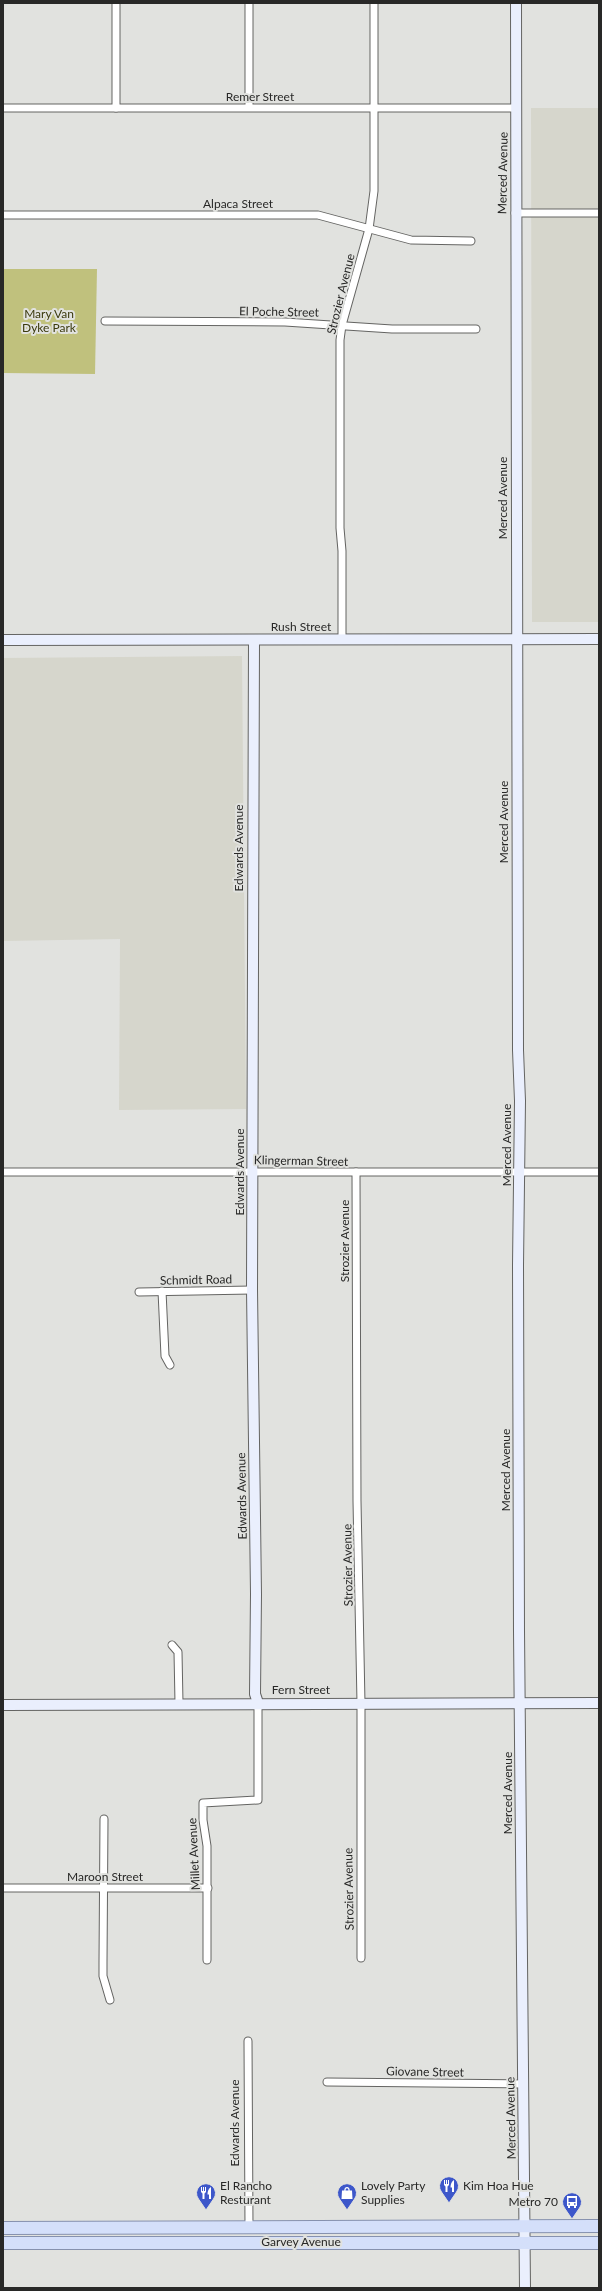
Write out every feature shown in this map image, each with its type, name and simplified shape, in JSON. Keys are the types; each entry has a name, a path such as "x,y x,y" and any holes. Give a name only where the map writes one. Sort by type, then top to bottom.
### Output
{"main road":[{"name":"Garvey Avenue","path":"3,2228 599,2226"},
{"name":"Garvey Avenue","path":"3,2243 599,2243"}],"street":[{"path":"116,3 116,108"},
{"path":"249,3 249,108"},
{"name":"Strozier Avenue","path":"342,640 340,340 342,325 369,229 375,171 374,3"},
{"name":"Merced Avenue","path":"516,3 515,213 518,1050 520,1172 518,1296 525,2288"},
{"name":"Remer Street","path":"3,108 516,108"},
{"path":"515,213 599,213"},
{"name":"Alpaca Street","path":"3,215 318,215 412,240 471,241"},
{"name":"El Poche Street","path":"105,321 285,322 392,329 476,329"},
{"name":"Rush Street","path":"3,640 599,640"},
{"name":"Edwards Avenue","path":"254,640 252,1290 256,1594 255,1694 258,1703"},
{"name":"Klingerman Street","path":"3,1172 599,1172"},
{"name":"Strozier Avenue","path":"356,1172 357,1501 361,1703 361,1958"},
{"name":"Schmidt Road","path":"139,1292 252,1290"},
{"path":"162,1291 165,1356 170,1365"},
{"path":"172,1645 178,1652 179,1703"},
{"name":"Fern Street","path":"3,1705 179,1703 599,1703"},
{"name":"Millet Avenue","path":"207,1960 208,1846 203,1820 203,1803 258,1800 258,1703"},
{"path":"104,1819 103,1976 110,2000"},
{"name":"Maroon Street","path":"3,1888 208,1888"},
{"name":"Edwards Avenue","path":"248,2042 249,2228"},
{"name":"Giovane Street","path":"327,2082 523,2084"}],"shaded area":[{"path":"531,108 599,108 599,622 532,622"},
{"path":"242,656 246,1109 119,1110 120,939 3,941 3,658"}],"green space":[{"name":"Mary Van Dyke Park","path":"3,269 97,269 95,374 3,373"}],"place":[{"name":"Kim Hoa Hue","path":"449,2203"},
{"name":"El Rancho Resturant","path":"206,2210"},
{"name":"Lovely Party Supplies","path":"347,2210"},
{"name":"Metro 70","path":"572,2219"}]}
